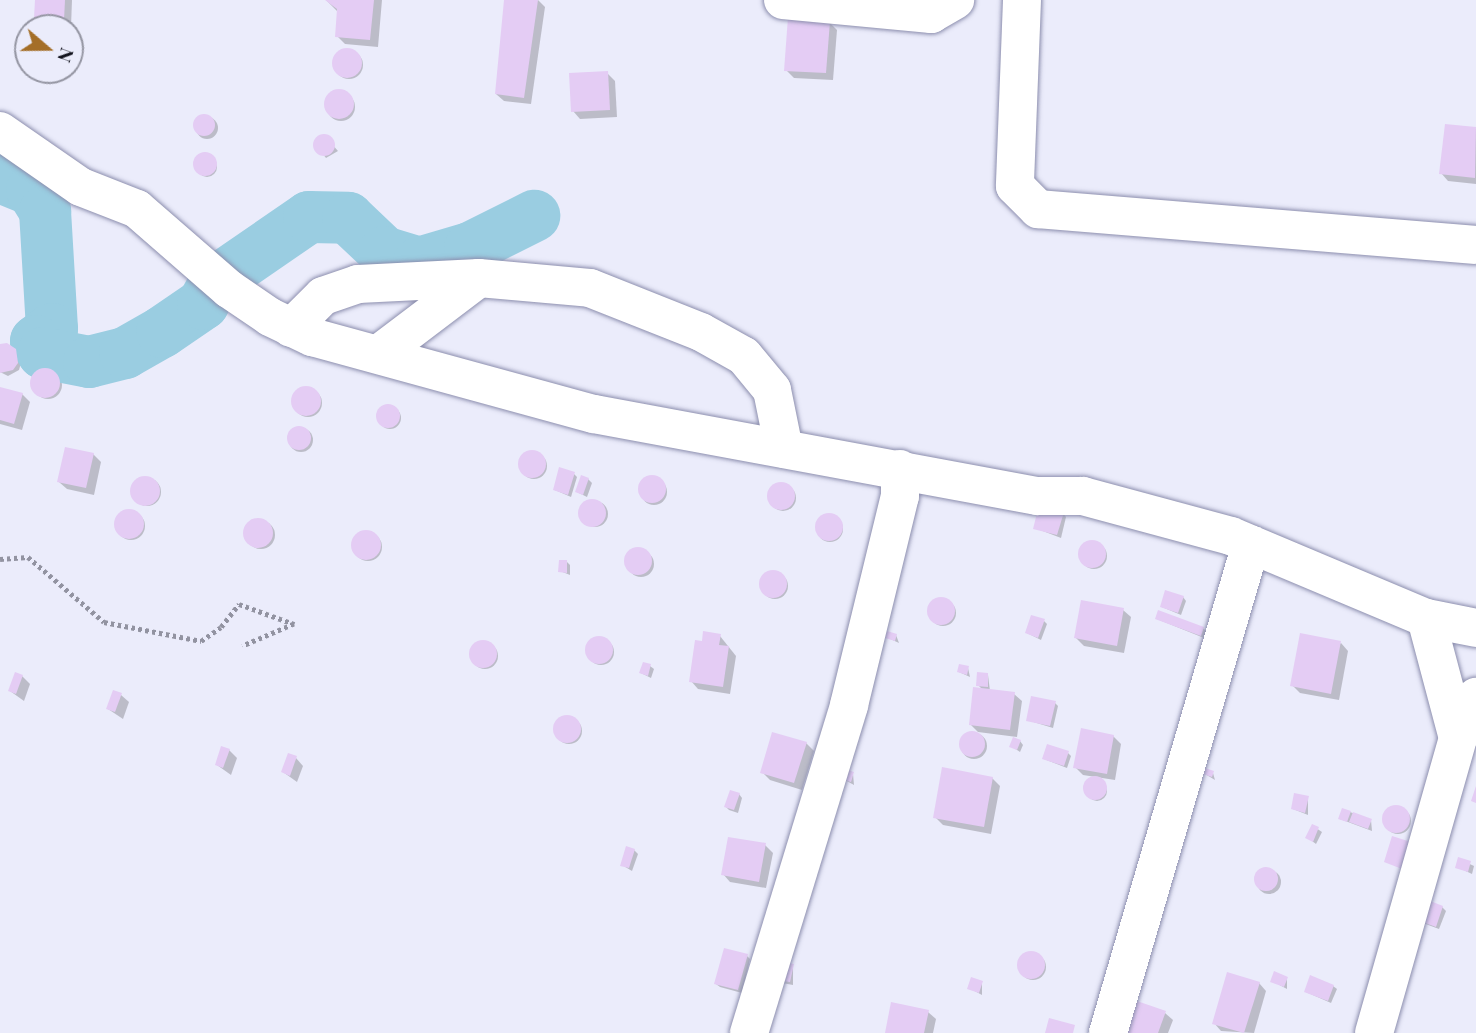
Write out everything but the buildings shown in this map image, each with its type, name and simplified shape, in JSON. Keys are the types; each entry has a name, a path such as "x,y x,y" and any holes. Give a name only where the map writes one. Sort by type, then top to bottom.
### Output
{"street":[{"path":"783,0 931,14 955,0"},
{"path":"1023,0 1015,186 1038,209 1476,245"},
{"path":"0,131 81,187 137,209 229,289 290,328 594,414 1037,496 1083,496 1251,544 1426,618 1476,628"},
{"path":"290,328 323,296 358,284 479,278 590,288 701,332 744,356 772,390 784,449"},
{"path":"380,354 479,278"},
{"path":"749,1033 849,705 900,496 900,469"},
{"path":"1108,1033 1251,544"},
{"path":"1426,618 1458,738"},
{"path":"1374,1033 1458,738 1476,697"}],"path":[{"path":"0,559 28,557 104,622 201,640 221,627 239,604 294,624 243,646"}],"waterway":[{"path":"0,177 32,190 45,211 52,329 36,341 43,353 89,362 125,353 162,332 203,304 216,281 309,217 348,218 384,252 419,263 470,248 534,216"}]}
